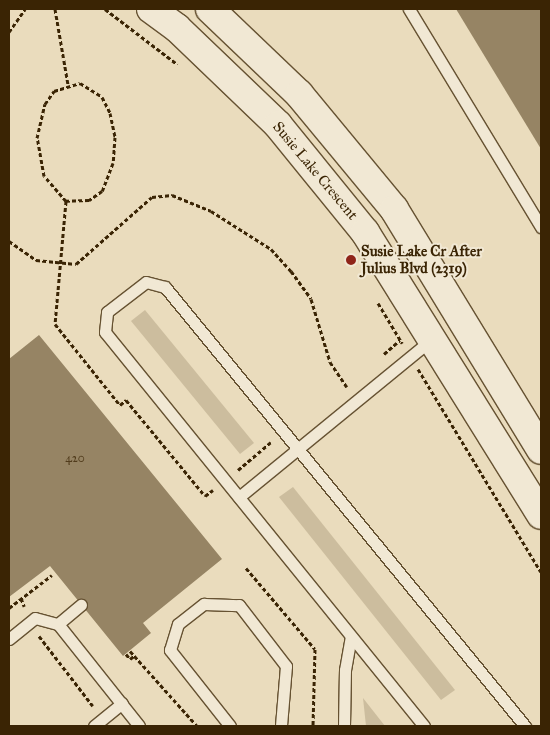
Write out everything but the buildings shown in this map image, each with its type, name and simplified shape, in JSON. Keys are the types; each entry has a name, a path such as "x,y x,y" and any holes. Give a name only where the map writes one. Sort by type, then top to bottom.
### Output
{"street":[{"name":"Susie Lake Crescent","path":"151,9 177,28 278,125 365,232 541,515"},
{"path":"210,9 299,94 394,209 541,450"}],"lane":[{"path":"409,9 541,227"},
{"path":"424,726 104,332 108,312 146,282 166,287 525,726"},
{"path":"239,497 409,355 431,340"},
{"path":"58,624 81,604"},
{"path":"230,726 170,650 178,624 204,604 239,605 286,666 281,726"},
{"path":"9,639 36,618 58,624 139,726"},
{"path":"344,726 345,670 351,638"},
{"path":"99,723 122,703"}],"path":[{"path":"9,32 25,9"},
{"path":"55,9 68,84"},
{"path":"106,9 184,70"},
{"path":"66,201 89,200 102,190 113,163 115,137 110,113 102,97 92,87 68,84 54,91 45,104 37,138 44,176 66,201 55,324 120,405 126,400 205,496 283,432"},
{"path":"9,241 36,260 60,264 76,264 128,217 161,194 211,211 270,248 291,272 311,299 330,362 347,387"},
{"path":"377,301 541,572"},
{"path":"380,358 400,340"},
{"path":"339,393 353,381"},
{"path":"246,568 315,649 313,726"},
{"path":"9,608 52,575"},
{"path":"21,598 40,639 99,723"},
{"path":"130,651 197,726"},
{"path":"126,654 130,659 134,656"}],"shaded area":[{"path":"145,310 254,443 240,454 131,321"},
{"path":"293,487 455,690 441,700 279,497"},
{"path":"363,698 385,726 366,726"}],"place":[{"name":"Susie Lake Cr After Julius Blvd (2319)","path":"351,260"}]}
